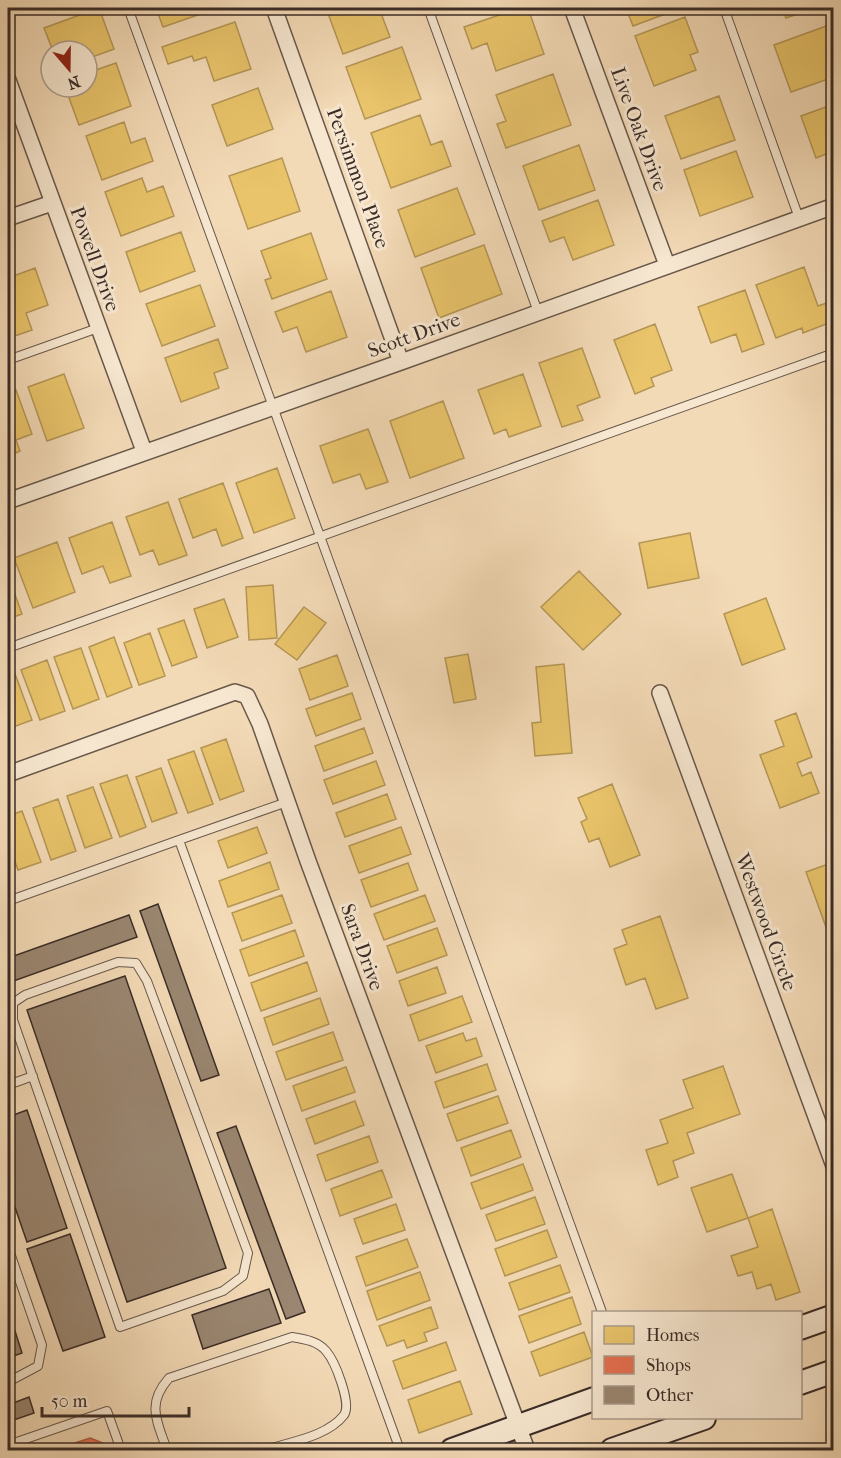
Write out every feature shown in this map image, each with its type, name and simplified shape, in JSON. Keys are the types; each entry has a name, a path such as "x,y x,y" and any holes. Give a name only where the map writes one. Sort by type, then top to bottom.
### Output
{"main road":[{"path":"802,1328 834,1316"},
{"path":"802,1383 834,1371"},
{"path":"452,1450 485,1445 518,1426 592,1401"},
{"path":"612,1450 701,1419"}],"street":[{"name":"Persimmon Place","path":"274,8 401,362"},
{"name":"Live Oak Drive","path":"572,8 667,265"},
{"name":"Powell Drive","path":"8,80 144,451"},
{"path":"8,218 52,203"},
{"name":"Scott Drive","path":"8,501 834,206"},
{"name":"Sara Drive","path":"8,774 235,692 247,696 527,1450"},
{"name":"Westwood Circle","path":"660,693 834,1166"}],"lane":[{"path":"129,8 602,1311"},
{"path":"428,8 538,312"},
{"path":"724,8 800,218"},
{"path":"8,360 98,328"},
{"path":"8,648 831,354 834,371"},
{"path":"8,901 287,802"},
{"path":"179,840 400,1450"},
{"path":"118,962 136,963 147,981 248,1253 243,1276 223,1291 120,1327 33,1076 13,1020 14,1003 25,995 118,962"},
{"path":"8,1085 33,1076"},
{"path":"8,1247 42,1345 38,1366 8,1382"},
{"path":"167,1450 154,1411 158,1391 170,1378 292,1337 310,1340 325,1349 333,1361 347,1403 345,1414 328,1429 265,1450"},
{"path":"8,1445 107,1411 121,1450"},
{"path":"291,1442 294,1450"}],"building: Homes":[{"path":"99,8 114,49 99,55 99,39 48,39 44,28"},
{"path":"156,8 218,8 163,27"},
{"path":"326,8 379,8 390,37 343,54"},
{"path":"520,8 528,8 544,54 496,71 487,43 472,49 464,27"},
{"path":"626,8 675,8 676,10 633,26"},
{"path":"782,8 816,8 786,18"},
{"path":"685,17 698,52 690,55 696,70 654,86 635,36"},
{"path":"235,22 251,69 214,81 206,57 194,61 192,56 168,64 162,47"},
{"path":"829,25 834,36 834,77 791,92 774,45"},
{"path":"402,47 421,99 365,119 346,67"},
{"path":"116,63 131,106 79,125 69,99 99,99 99,69"},
{"path":"553,74 571,125 506,148 497,124 506,121 496,95"},
{"path":"258,88 273,129 227,146 212,105"},
{"path":"719,96 735,140 681,159 665,116"},
{"path":"834,104 834,151 816,158 801,116"},
{"path":"420,115 431,145 442,141 451,166 391,188 371,133"},
{"path":"124,122 131,143 145,138 153,161 102,180 86,136"},
{"path":"579,145 595,190 539,210 523,166"},
{"path":"736,151 753,197 700,216 684,170"},
{"path":"282,158 300,211 248,229 229,176"},
{"path":"142,178 147,192 163,186 174,216 121,236 105,192"},
{"path":"457,188 475,234 415,257 398,210"},
{"path":"598,200 614,245 573,260 564,237 550,242 542,221"},
{"path":"181,232 195,271 140,292 126,252"},
{"path":"311,233 327,279 272,299 265,280 271,278 261,251"},
{"path":"484,245 502,294 439,318 421,268"},
{"path":"804,267 818,306 832,301 834,321 803,333 802,328 776,338 756,285"},
{"path":"35,268 48,305 26,313 32,330 9,338 8,278"},
{"path":"200,285 215,326 162,346 146,304"},
{"path":"745,290 764,344 742,352 736,334 711,343 698,307"},
{"path":"331,291 347,337 306,352 297,327 283,332 275,312"},
{"path":"655,324 672,370 651,378 654,386 635,394 614,340"},
{"path":"218,339 228,368 214,373 219,388 181,402 165,358"},
{"path":"582,348 600,397 577,406 583,420 562,427 539,363"},
{"path":"64,374 84,428 47,441 28,387"},
{"path":"523,374 541,426 509,437 506,429 494,434 478,390"},
{"path":"16,390 32,434 16,440 20,451 8,456 8,393"},
{"path":"443,401 464,458 410,478 390,421"},
{"path":"368,429 388,482 366,489 360,474 333,483 320,446"},
{"path":"277,468 295,518 254,533 236,483"},
{"path":"223,483 243,538 222,546 216,529 193,538 179,499"},
{"path":"168,502 187,555 159,565 153,550 140,555 126,517"},
{"path":"112,522 131,576 110,583 103,566 82,574 69,538"},
{"path":"690,533 699,578 648,588 639,543"},
{"path":"57,542 75,592 33,608 14,558"},
{"path":"579,571 621,614 583,650 541,607"},
{"path":"8,575 22,614 8,619"},
{"path":"273,585 277,638 249,640 246,587"},
{"path":"766,598 785,649 742,665 724,614"},
{"path":"224,599 238,637 207,648 194,609"},
{"path":"304,607 326,623 297,660 275,644"},
{"path":"184,620 197,657 172,666 158,629"},
{"path":"150,633 165,676 139,685 124,643"},
{"path":"114,637 132,687 107,697 89,647"},
{"path":"81,648 99,699 73,709 54,657"},
{"path":"468,654 476,699 454,703 445,658"},
{"path":"337,655 348,686 310,700 299,669"},
{"path":"47,660 65,711 40,720 21,670"},
{"path":"564,664 572,753 535,756 532,723 541,722 536,667"},
{"path":"14,671 32,720 8,729 8,673"},
{"path":"352,693 361,719 316,736 306,709"},
{"path":"796,713 812,757 797,763 802,776 811,772 819,793 780,808 760,755 784,746 775,721"},
{"path":"364,728 373,753 324,771 315,746"},
{"path":"226,739 244,791 220,800 201,748"},
{"path":"194,751 213,804 188,813 168,760"},
{"path":"376,761 385,785 333,804 324,780"},
{"path":"161,768 177,813 152,822 136,777"},
{"path":"127,775 146,827 120,837 100,784"},
{"path":"612,784 640,855 610,867 599,838 589,842 581,822 587,819 578,798"},
{"path":"93,787 112,838 85,848 67,796"},
{"path":"387,794 396,819 345,837 336,813"},
{"path":"58,799 76,851 51,860 33,808"},
{"path":"22,811 41,862 18,870 8,842 8,816"},
{"path":"257,827 267,853 228,868 218,841"},
{"path":"401,827 411,854 359,873 349,846"},
{"path":"270,862 279,889 228,907 219,881"},
{"path":"834,862 834,937 830,938 806,872"},
{"path":"408,863 418,890 371,907 361,880"},
{"path":"282,895 292,923 242,941 232,913"},
{"path":"425,895 435,921 384,940 374,914"},
{"path":"660,916 688,998 656,1009 645,978 626,985 614,949 627,944 622,930"},
{"path":"437,928 447,955 397,973 387,946"},
{"path":"295,930 304,956 249,976 240,950"},
{"path":"307,962 317,991 261,1011 251,983"},
{"path":"437,967 446,993 408,1006 399,981"},
{"path":"462,996 472,1022 419,1041 410,1015"},
{"path":"320,998 329,1024 273,1045 264,1018"},
{"path":"333,1032 343,1060 286,1080 276,1052"},
{"path":"463,1033 466,1041 476,1038 482,1056 436,1073 426,1046"},
{"path":"487,1064 496,1090 444,1108 435,1082"},
{"path":"723,1066 740,1114 687,1133 694,1153 673,1161 678,1177 658,1185 646,1150 668,1143 660,1120 693,1108 683,1080"},
{"path":"346,1067 355,1092 302,1111 293,1086"},
{"path":"498,1096 508,1123 457,1141 447,1114"},
{"path":"355,1101 364,1125 315,1144 306,1119"},
{"path":"511,1130 521,1157 471,1176 461,1148"},
{"path":"369,1136 378,1162 326,1181 317,1155"},
{"path":"523,1164 533,1190 481,1209 471,1183"},
{"path":"382,1170 392,1197 340,1216 331,1189"},
{"path":"732,1174 748,1218 707,1232 691,1188"},
{"path":"535,1197 545,1224 496,1241 486,1215"},
{"path":"396,1204 405,1230 363,1244 354,1219"},
{"path":"772,1209 800,1292 776,1300 771,1284 757,1289 752,1272 738,1276 731,1256 758,1247 748,1218"},
{"path":"547,1230 557,1257 505,1276 495,1249"},
{"path":"407,1239 418,1267 366,1286 356,1257"},
{"path":"560,1265 570,1292 519,1310 509,1283"},
{"path":"420,1272 430,1300 377,1320 367,1291"},
{"path":"572,1297 581,1324 529,1343 519,1316"},
{"path":"431,1307 438,1328 424,1333 427,1341 407,1348 404,1340 387,1346 379,1326"},
{"path":"584,1332 592,1357 540,1376 531,1352"},
{"path":"446,1342 456,1370 403,1389 393,1361"},
{"path":"460,1381 472,1414 419,1433 408,1400"}],"building: Shops":[{"path":"90,1438 103,1443 106,1450 61,1450 60,1448"}],"building: Other":[{"path":"158,904 219,1075 201,1081 140,911"},
{"path":"129,915 137,937 8,983 8,958"},
{"path":"125,976 226,1268 127,1302 27,1010"},
{"path":"27,1110 67,1228 27,1242 8,1187 8,1117"},
{"path":"236,1126 305,1312 286,1319 217,1133"},
{"path":"70,1234 105,1337 63,1351 27,1249"},
{"path":"269,1289 281,1323 203,1349 192,1315"},
{"path":"8,1309 22,1353 8,1358"},
{"path":"29,1397 34,1413 8,1422 8,1405"}]}
